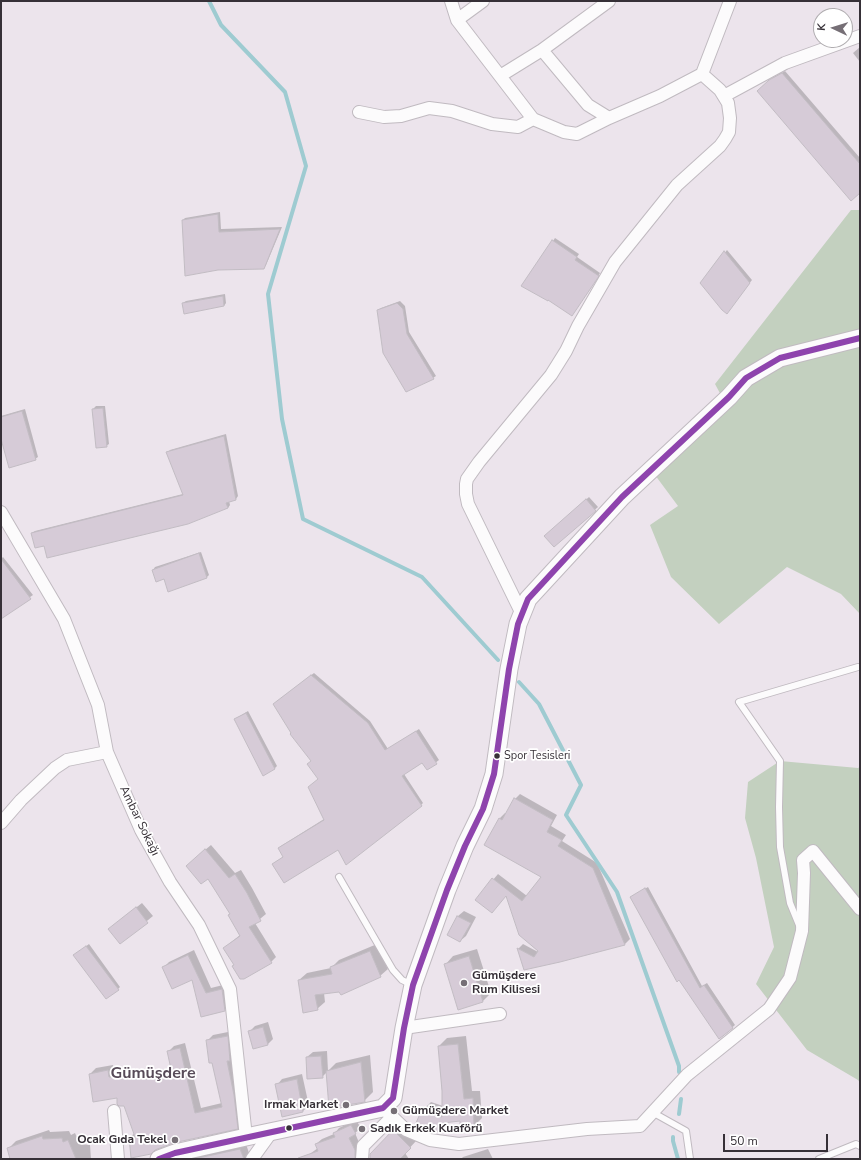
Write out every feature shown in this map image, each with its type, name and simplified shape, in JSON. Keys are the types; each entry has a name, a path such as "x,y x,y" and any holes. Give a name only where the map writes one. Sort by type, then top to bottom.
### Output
{"street":[{"path":"451,1 457,20 533,119 564,132 577,134 608,118 660,96 702,74 730,1"},
{"path":"457,20 483,1"},
{"path":"500,76 542,50 609,1"},
{"path":"724,96 785,63 860,36"},
{"path":"542,50 588,106 608,118"},
{"path":"522,614 468,504 466,494 467,479 479,462 551,375 566,351 578,326 615,262 677,185 720,146 725,139 729,132 730,118 728,103 720,90 702,74"},
{"path":"359,112 384,117 400,116 429,108 452,111 492,124 518,128 533,119"},
{"path":"362,1159 361,1154 363,1146 388,1113 393,1098 404,1028 414,985 447,890 465,846 483,809 494,774 509,669 518,624 528,599 622,497 728,397 746,378 780,358 860,338"},
{"name":"Ambar Sokağı","path":"1,512 64,618 98,705 107,752 141,830 170,882 199,925 230,989 246,1136"},
{"path":"1,824 21,800 55,768 68,760 107,752"},
{"path":"388,1113 406,1130 430,1140 459,1144 587,1129 640,1126 687,1075 769,1009 790,978 802,931 804,874 802,860 813,851 860,909"},
{"path":"404,1028 500,1014"},
{"path":"114,1110 118,1159"},
{"path":"159,1159 177,1156 246,1136 273,1130 388,1113"},
{"path":"252,1159 273,1130"}],"lane":[{"path":"802,931 790,903 780,847 780,761 739,702 858,668"},
{"path":"339,877 393,970 402,980 414,985"},
{"path":"652,1112 686,1131 690,1159"},
{"path":"819,1159 856,1144 860,1146"}],"green space":[{"path":"851,210 860,210 860,614 841,594 787,567 719,624 671,577 650,525 678,506 655,475 728,408 715,384"},
{"path":"780,761 860,767 860,1083 858,1080 807,1050 756,984 774,947 756,858 745,818 748,782"}],"building":[{"path":"782,73 860,164 860,193 851,201 757,91 769,80"},
{"path":"218,214 219,232 280,229 264,269 218,270 185,276 182,220"},
{"path":"552,240 577,257 575,260 599,276 572,316 548,300 521,286"},
{"path":"724,251 750,283 727,314 700,283"},
{"path":"223,296 224,306 184,314 182,303"},
{"path":"397,303 403,309 407,334 434,379 406,392 383,353 377,310"},
{"path":"103,408 107,447 96,448 92,409"},
{"path":"22,411 36,460 9,468 1,439 1,417"},
{"path":"224,436 236,500 226,503 228,508 188,524 47,558 44,546 35,548 31,533 183,495 166,452"},
{"path":"586,499 596,511 554,547 544,536"},
{"path":"199,553 207,578 168,592 164,579 156,582 152,570"},
{"path":"1,559 31,599 1,619"},
{"path":"311,675 368,723 385,750 416,731 437,764 427,770 422,763 402,776 422,806 346,865 338,850 284,883 272,864 283,857 278,848 324,820 308,787 318,779 307,764 311,761 290,734 291,733 273,704"},
{"path":"246,713 275,769 263,776 234,719"},
{"path":"514,798 553,820 547,832 562,840 558,846 593,868 625,945 524,970 517,948 534,957 538,951 519,935 506,896 492,913 475,900 492,878 522,901 541,877 484,845 499,818 502,820"},
{"path":"205,849 229,878 235,874 247,893 261,921 249,927 272,963 244,979 240,979 232,966 234,965 223,948 240,936 228,915 230,914 208,879 201,884 186,866"},
{"path":"645,888 700,988 704,985 733,1028 719,1039 679,980 677,982 630,897"},
{"path":"136,907 148,923 120,944 108,929"},
{"path":"457,916 471,923 460,942 447,935"},
{"path":"86,946 119,990 106,999 73,955"},
{"path":"370,951 381,977 341,995 339,992 315,995 318,1010 303,1013 298,980 332,974 330,967"},
{"path":"188,955 206,993 222,989 225,1011 201,1017 192,980 172,989 162,967"},
{"name":"Gümüşdere Rum Kilisesi","path":"469,956 483,1002 458,1010 444,964"},
{"path":"263,1027 268,1045 253,1049 248,1031"},
{"path":"228,1036 230,1061 227,1061 234,1095 238,1129 173,1143 155,1150 151,1154 131,1158 129,1137 135,1137 124,1106 119,1106 117,1104 117,1098 93,1102 89,1074 108,1070 109,1077 143,1077 169,1073 168,1069 171,1069 167,1051 180,1048 195,1113 222,1107 212,1063 209,1063 206,1040"},
{"path":"458,1044 464,1099 473,1098 474,1127 460,1128 460,1121 443,1123 439,1132 416,1123 422,1109 442,1117 442,1091 438,1046"},
{"path":"321,1056 323,1078 307,1079 306,1057"},
{"path":"361,1062 365,1102 329,1108 326,1071"},
{"path":"297,1079 303,1112 282,1117 275,1084"},
{"path":"351,1125 356,1134 349,1138 355,1150 355,1159 298,1158 318,1151 315,1144 335,1137 333,1133"},
{"path":"393,1130 411,1148 400,1159 370,1159 370,1154"},
{"path":"42,1136 43,1139 62,1138 63,1142 68,1140 76,1159 10,1159 7,1148"},
{"path":"240,1149 244,1159 194,1159"}],"waterway":[{"path":"209,1 221,25 285,92 306,166 268,294 282,419 303,519 422,577 498,660"},
{"path":"519,682 539,704 581,785 566,815 617,892 679,1066 679,1072"},
{"path":"679,1114 681,1099"},
{"path":"673,1137 678,1159"}],"transit line":[{"path":"159,1159 175,1153 383,1108 393,1098 404,1028 413,985 447,890 465,846 483,809 494,774 509,669 518,624 528,599 622,497 729,397 746,378 780,358 860,338"}],"place":[{"name":"Spor Tesisleri","path":"497,756"},
{"name":"Gümüşdere Rum Kilisesi","path":"464,983"},
{"name":"Irmak Market","path":"346,1105"},
{"name":"Gümüşdere Market","path":"394,1111"},
{"name":"Sadık Erkek Kuaförü","path":"362,1129"},
{"name":"Ocak Gıda Tekel","path":"175,1140"}],"district":[{"name":"Gümüşdere","path":"153,1074"}]}
